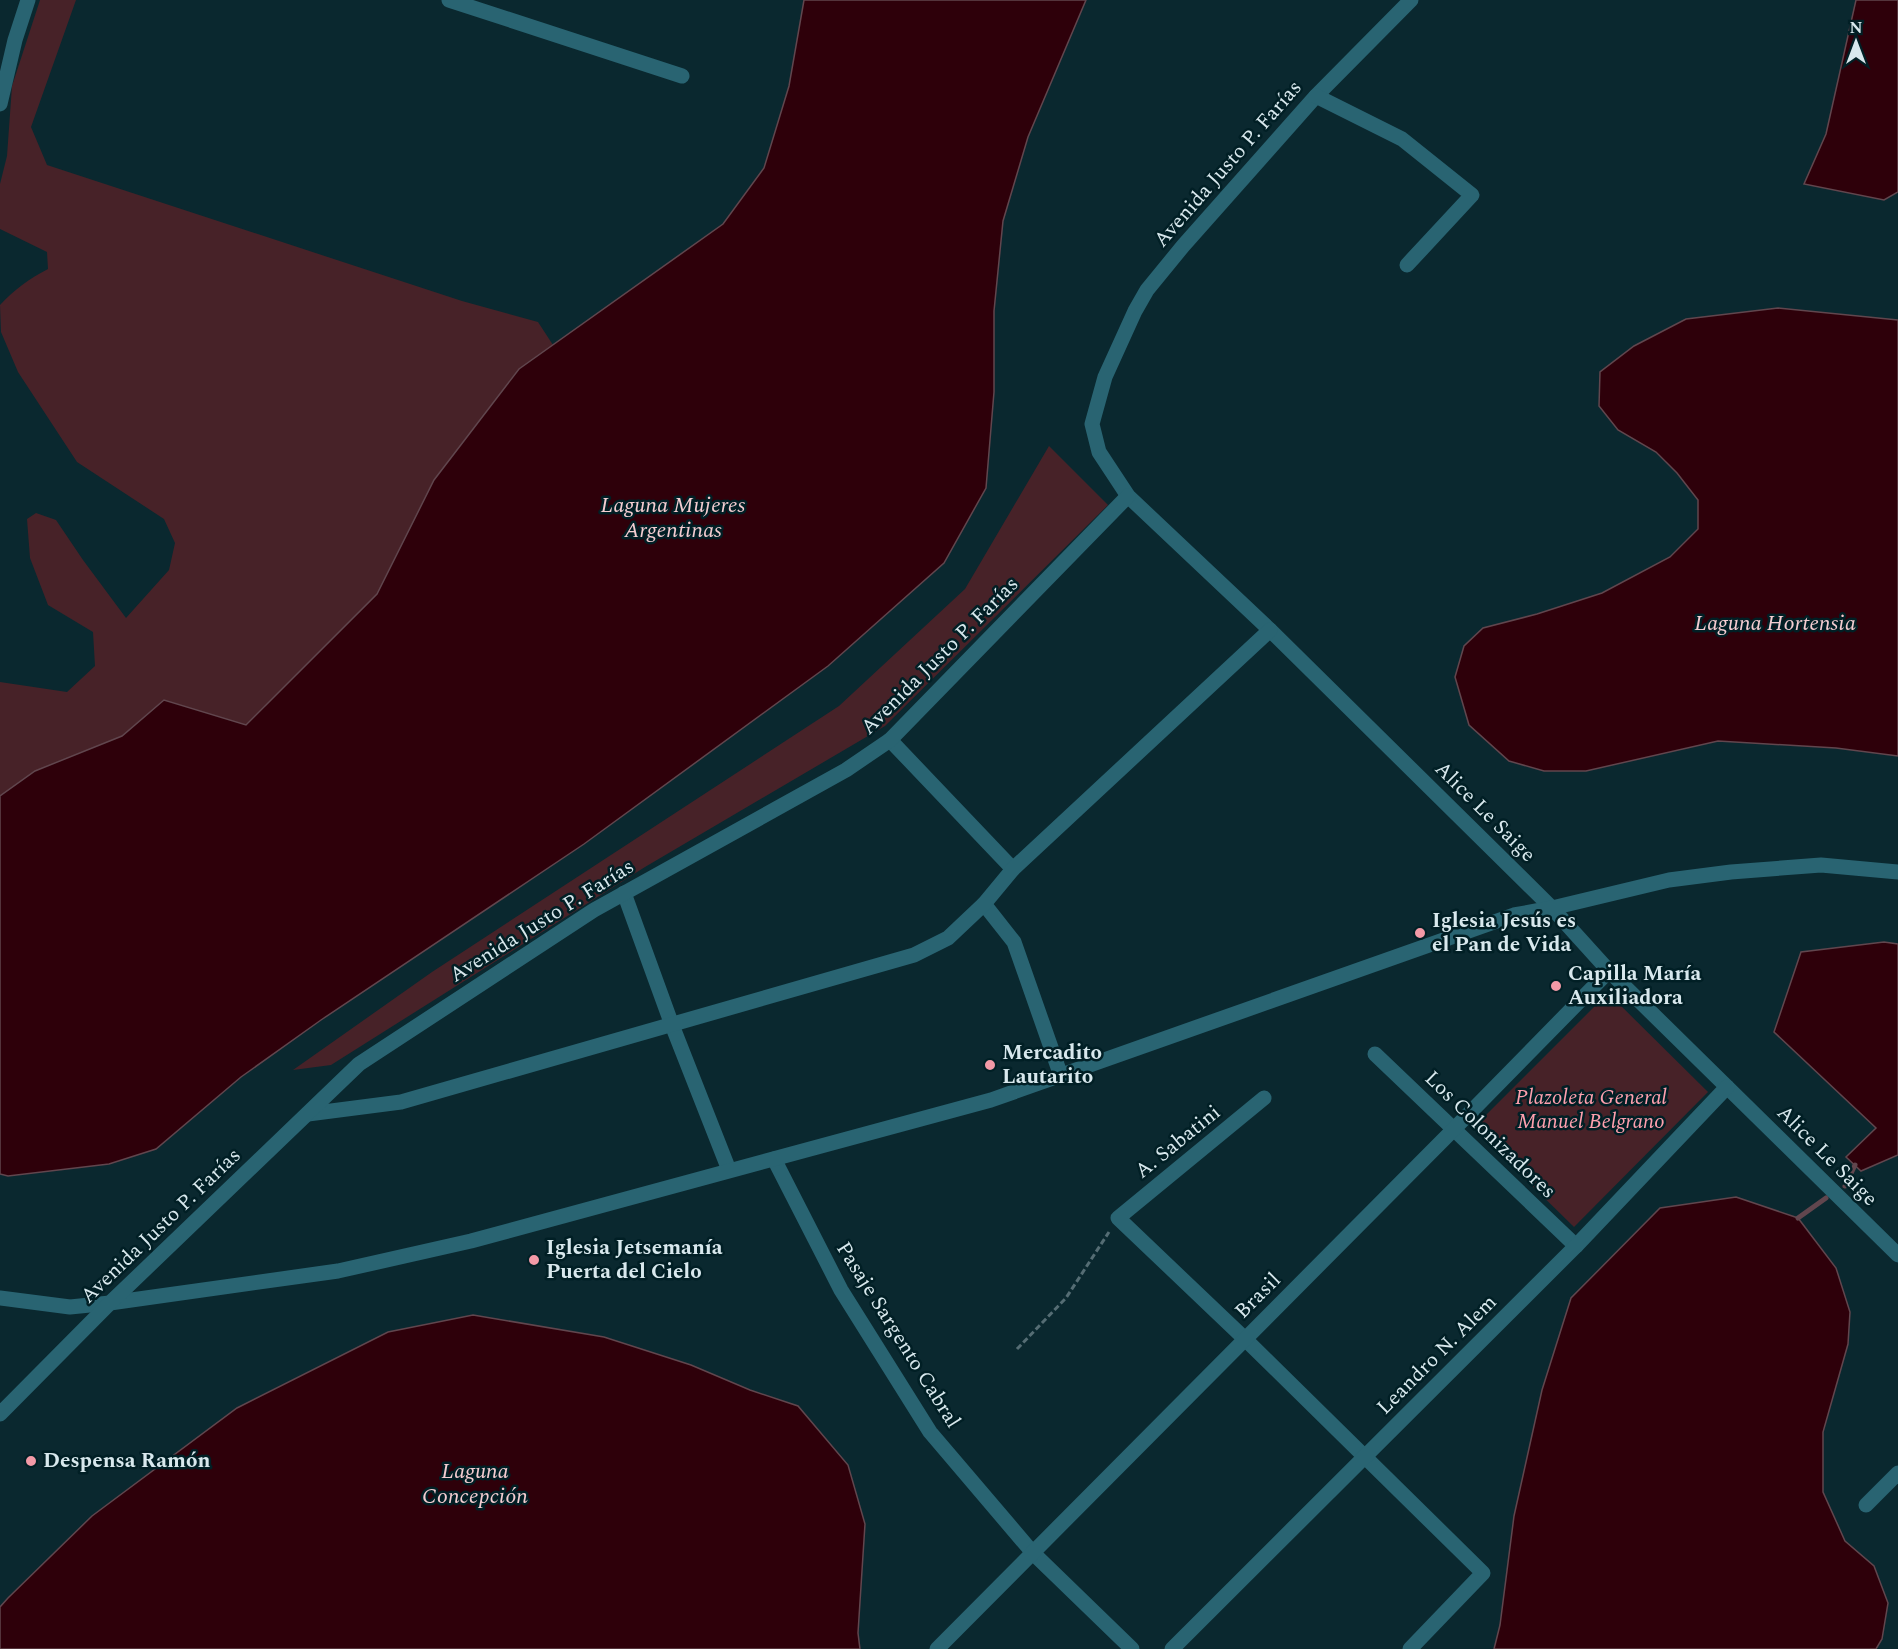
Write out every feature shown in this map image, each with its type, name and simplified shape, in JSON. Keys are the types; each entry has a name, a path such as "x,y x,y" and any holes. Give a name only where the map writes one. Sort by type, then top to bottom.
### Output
{"street":[{"path":"0,104 27,0"},
{"path":"448,0 682,76"},
{"name":"Avenida Justo P. Farías","path":"1105,377 1135,310 1147,290 1316,96 1411,0"},
{"path":"1316,96 1402,139 1472,195 1407,265"},
{"name":"Alice Le Saige","path":"1105,377 1092,424 1099,452 1128,496 1270,630 1552,908 1609,971 1898,1256"},
{"name":"Avenida Justo P. Farías","path":"0,1414 110,1303 359,1064 594,910 846,770 890,740 1128,496"},
{"path":"308,1114 401,1102 914,955 948,938 984,904 1013,870 1270,630"},
{"path":"890,740 1013,870"},
{"path":"0,1298 70,1307 338,1271 471,1241 991,1100 1514,915 1669,880 1731,872 1821,865 1898,872"},
{"path":"624,893 672,1025 729,1170"},
{"path":"984,904 1014,942 1061,1076"},
{"name":"Brasil","path":"937,1649 1454,1130 1609,971"},
{"name":"Los Colonizadores","path":"1375,1054 1576,1246"},
{"name":"Leandro N. Alem","path":"1172,1649 1576,1246 1727,1088"},
{"name":"A. Sabatini","path":"1118,1218 1264,1098"},
{"name":"Pasaje Sargento Cabral","path":"774,1159 842,1290 930,1432 1033,1553 1132,1649"},
{"path":"1118,1218 1245,1339 1483,1573 1410,1649"},
{"path":"1866,1505 1898,1473"}],"path":[{"path":"1017,1349 1066,1298 1118,1218"}],"green space":[{"path":"40,0 76,0 31,127 47,165 462,301 538,322 553,345 519,369 434,480 377,594 246,726 164,700 122,736 35,771 0,796 0,682 67,692 95,666 93,632 48,605 30,558 27,519 36,513 56,520 126,618 169,570 175,543 164,519 77,462 18,372 1,332 0,305 22,285 48,269 47,252 0,229 0,184 7,156 12,86"},
{"path":"1049,446 1108,505 885,726 645,867 331,1065 293,1070 432,972 839,706 965,589"},
{"name":"Plazoleta General Manuel Belgrano","path":"1608,993 1708,1092 1574,1227 1473,1128"}],"water":[{"name":"Laguna Mujeres Argentinas","path":"804,0 1086,0 1028,137 1003,221 994,311 994,392 986,488 944,563 828,666 584,844 321,1020 241,1077 156,1149 109,1164 8,1176 0,1174 0,796 35,771 122,736 164,700 246,725 377,594 434,480 519,369 723,224 764,168 789,86"},
{"path":"1856,0 1898,0 1898,192 1884,200 1804,184 1826,134"},
{"name":"Laguna Hortensia","path":"1778,308 1898,320 1898,756 1836,748 1718,741 1586,771 1544,771 1509,761 1469,725 1455,677 1464,646 1483,628 1537,614 1602,593 1670,557 1698,529 1698,500 1677,473 1656,452 1618,430 1599,406 1600,372 1634,346 1686,319"},
{"path":"1884,942 1898,944 1898,1155 1861,1171 1846,1157 1876,1128 1774,1032 1801,952"},
{"path":"1736,1197 1798,1218 1836,1268 1850,1312 1848,1344 1823,1432 1823,1492 1845,1541 1874,1566 1888,1603 1882,1639 1876,1649 1494,1649 1500,1625 1514,1516 1542,1390 1571,1298 1660,1208"},
{"name":"Laguna Concepción","path":"473,1315 604,1337 691,1365 750,1390 798,1406 848,1465 865,1524 858,1633 860,1649 0,1649 0,1607 8,1598 92,1516 237,1408 388,1332"}],"waterway":[{"path":"1845,1186 1855,1165"},
{"path":"1798,1218 1826,1198"}],"place":[{"name":"Iglesia Jesús es el Pan de Vida","path":"1420,933"},
{"name":"Capilla María Auxiliadora","path":"1556,986"},
{"name":"Mercadito Lautarito","path":"990,1065"},
{"name":"Iglesia Jetsemanía Puerta del Cielo","path":"534,1260"},
{"name":"Despensa Ramón","path":"31,1461"}]}
